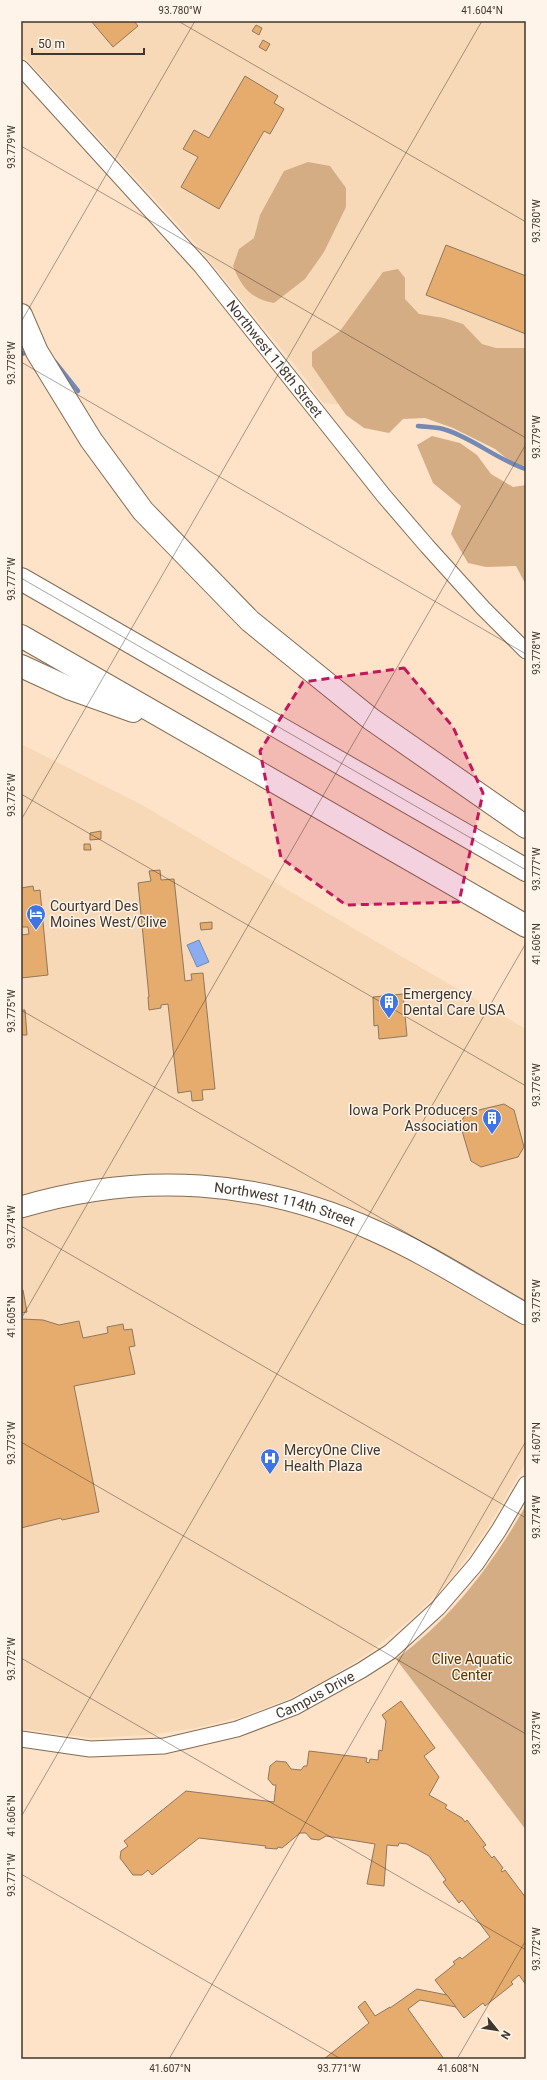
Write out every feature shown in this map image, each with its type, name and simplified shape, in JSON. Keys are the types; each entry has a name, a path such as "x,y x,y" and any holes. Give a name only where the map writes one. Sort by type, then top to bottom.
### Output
{"highway":[{"path":"21,315 37,352 91,440 143,512 250,621 371,719 526,827"},
{"path":"21,580 526,870"},
{"path":"24,637 526,926"},
{"path":"21,666 71,689 187,730"}],"street":[{"name":"Northwest 118th Street","path":"21,68 201,266 384,496 483,608 526,651"},
{"name":"Northwest 114th Street","path":"21,1207 74,1194 141,1185 185,1184 242,1191 279,1198 314,1206 414,1249 526,1314"},
{"name":"Campus Drive","path":"21,1739 90,1749 164,1746 237,1729 296,1707 362,1670 390,1652 438,1608 480,1558 499,1530 526,1484"}],"highlighted area":[{"path":"404,668 453,727 483,793 459,902 346,905 281,858 260,751 303,682"}],"shaded area":[{"path":"21,21 526,21 526,453 437,415 323,403 306,379 195,243 21,53"},
{"path":"21,744 142,805 526,1029 526,1302 413,1238 370,1217 323,1199 264,1184 226,1178 164,1175 115,1177 62,1185 21,1197"},
{"name":"MercyOne Clive Health Plaza","path":"183,1196 225,1199 271,1207 329,1223 377,1243 526,1327 526,1463 485,1532 453,1576 417,1614 370,1652 329,1678 286,1700 241,1717 196,1728 147,1735 91,1738 21,1729 21,1219 61,1208 102,1200"}],"green space":[{"path":"308,162 330,166 346,188 346,207 324,252 305,279 274,303 266,301 248,291 240,280 233,266 239,249 254,238 260,215 284,171"},
{"path":"398,269 405,278 405,299 419,314 444,318 463,324 482,344 496,348 526,348 526,466 512,463 495,449 453,428 425,418 403,419 389,433 364,428 346,415 312,366 312,352 340,331 383,272"},
{"path":"432,436 460,443 477,455 491,474 513,487 526,485 526,585 516,566 486,567 468,563 451,534 461,506 433,483 417,445"},
{"name":"Clive Aquatic Center","path":"526,1505 526,1830 396,1659 435,1626 453,1608 500,1548"}],"water":[{"path":"199,940 209,962 197,967 187,945"}],"building":[{"path":"91,21 134,21 138,26 113,47"},
{"path":"256,25 262,28 259,35 252,31"},
{"path":"263,40 270,44 266,51 259,47"},
{"path":"245,76 278,96 274,103 284,109 270,134 264,131 219,209 181,187 198,157 183,149 194,130 209,138"},
{"path":"446,245 526,276 526,334 426,295"},
{"path":"101,831 101,839 90,840 90,833"},
{"path":"84,844 90,844 91,850 84,850"},
{"path":"160,870 161,880 174,879 185,981 192,980 191,974 203,973 215,1089 202,1090 203,1100 192,1101 191,1091 178,1093 168,1004 161,1005 161,1008 149,1010 138,883 151,881 149,871"},
{"name":"Courtyard Des Moines West/Clive","path":"33,886 34,891 40,890 48,975 21,978 21,935 29,934 28,927 21,927 21,888"},
{"path":"212,922 212,929 201,930 200,923"},
{"name":"Emergency Dental Care USA","path":"403,994 407,1036 379,1039 378,1025 374,1026 373,997"},
{"path":"21,1010 25,1010 27,1035 21,1035"},
{"name":"Iowa Pork Producers Association","path":"504,1104 514,1110 524,1147 518,1157 481,1167 471,1161 460,1124 466,1113"},
{"path":"21,1290 23,1290 27,1312 21,1313"},
{"path":"21,1319 43,1320 59,1325 79,1321 83,1338 108,1333 107,1327 123,1324 124,1330 132,1329 135,1346 129,1347 135,1374 74,1386 99,1512 62,1520 61,1518 21,1528"},
{"path":"401,1701 435,1748 424,1756 439,1777 429,1795 447,1805 445,1808 462,1818 465,1822 467,1820 486,1845 483,1847 492,1858 494,1856 503,1868 501,1870 502,1872 505,1870 526,1898 526,1985 519,1975 511,1982 513,1984 485,2006 483,2003 464,2018 435,1980 455,1964 453,1962 460,1957 462,1959 490,1937 462,1900 459,1903 443,1882 446,1880 429,1856 407,1844 399,1843 398,1846 387,1845 384,1886 367,1884 375,1844 326,1836 319,1840 311,1839 306,1833 300,1833 282,1848 278,1847 277,1849 265,1848 266,1846 199,1838 152,1875 148,1870 142,1875 133,1875 120,1858 121,1851 128,1846 124,1841 186,1791 274,1802 276,1785 273,1785 268,1779 270,1766 276,1761 286,1762 291,1769 301,1770 304,1766 307,1766 309,1751 367,1758 366,1762 369,1763 370,1759 378,1760 379,1750 382,1751 386,1721 382,1715"},
{"path":"417,1989 447,1995 456,2007 420,2000 408,2009 444,2059 324,2059 369,2023 358,2007 365,2001 375,2016 390,2008"}],"waterway":[{"path":"21,354 31,351"},
{"path":"55,362 78,391"},
{"path":"418,426 440,428 454,433 505,460 526,469"}],"place":[{"name":"Courtyard Des Moines West/Clive","path":"36,931"},
{"name":"Emergency Dental Care USA","path":"389,1019"},
{"name":"Iowa Pork Producers Association","path":"492,1135"},
{"name":"MercyOne Clive Health Plaza","path":"270,1475"}]}
